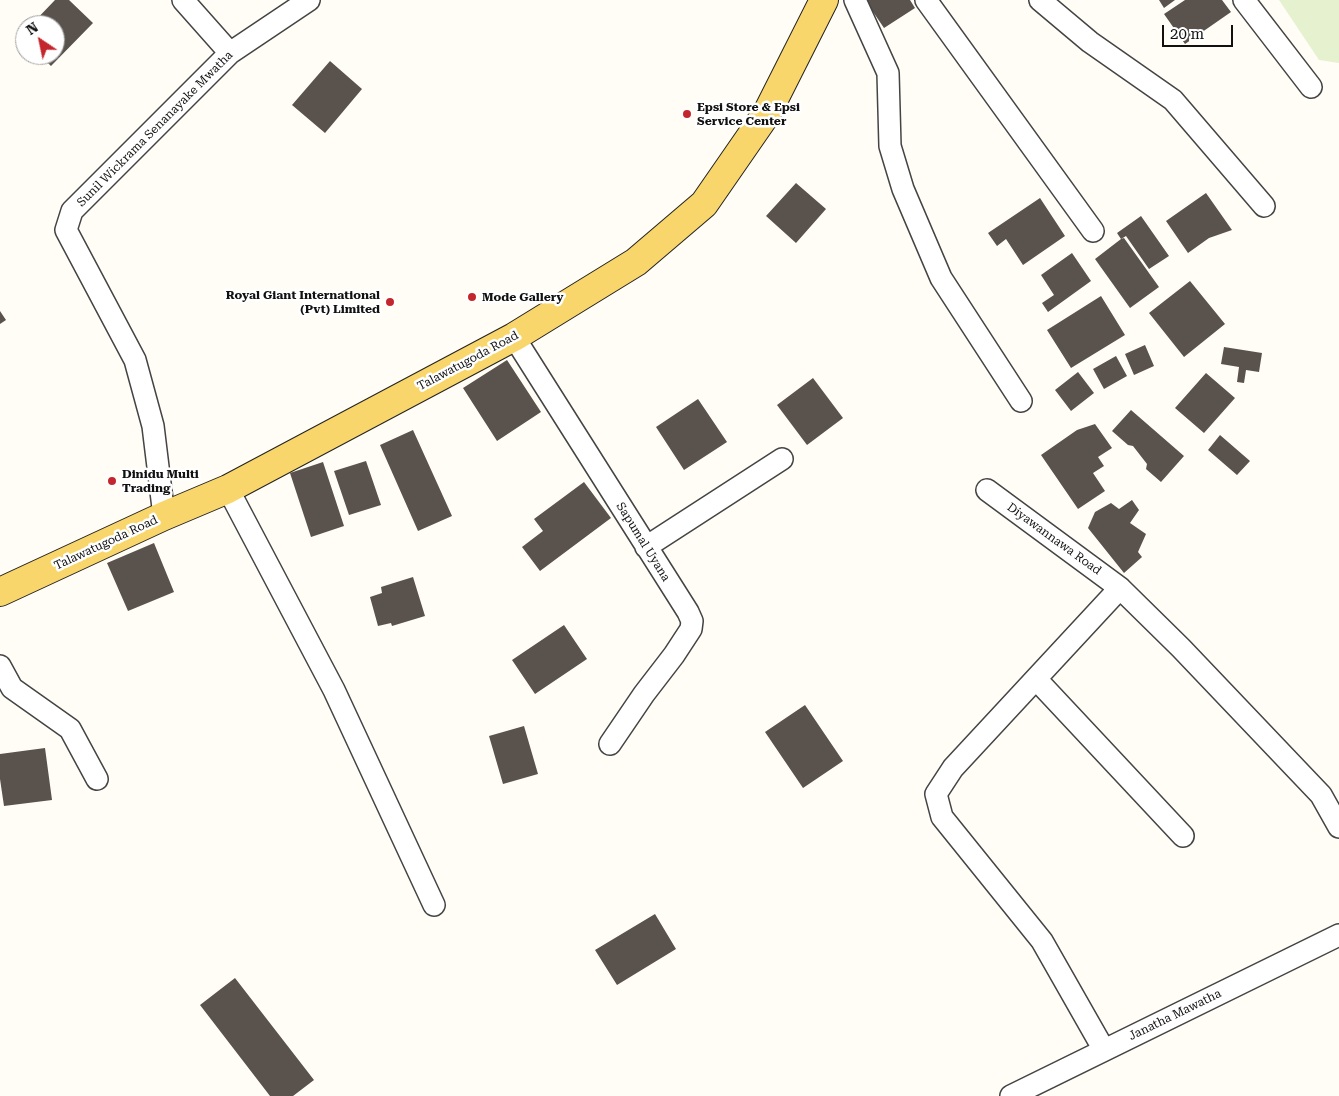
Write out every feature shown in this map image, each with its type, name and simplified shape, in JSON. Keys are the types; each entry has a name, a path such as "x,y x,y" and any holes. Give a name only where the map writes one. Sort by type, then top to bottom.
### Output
{"main road":[{"name":"Talawatugoda Road","path":"0,592 164,516 228,490 514,338 636,262 704,204 767,113 824,0"}],"street":[{"path":"184,0 230,53"},
{"name":"Sunil Wickrama Senanayake Mwatha","path":"164,516 152,426 135,360 66,230 72,211 230,53 309,0"},
{"path":"855,0 888,73 890,146 903,189 941,278 1021,401"},
{"path":"926,0 1093,231"},
{"path":"1040,0 1090,42 1173,100 1264,206"},
{"path":"1244,0 1311,87"},
{"name":"Sapumal Uyana","path":"514,338 692,621 691,629 674,655 644,694 610,744"},
{"path":"646,547 782,459"},
{"path":"228,490 334,690 434,905"},
{"name":"Diyawannawa Road","path":"986,490 1120,588 1181,648 1322,795 1339,826"},
{"path":"1104,1050 1042,941 942,817 936,794 953,768 1120,588"},
{"path":"0,666 12,688 70,729 97,779"},
{"path":"1036,679 1183,836"},
{"name":"Janatha Mawatha","path":"1011,1096 1339,935"}],"green space":[{"path":"1279,0 1339,0 1339,63 1319,60"}],"building":[{"path":"55,0 69,0 93,23 65,52 65,15 41,15"},
{"path":"865,0 910,0 915,8 884,28"},
{"path":"1159,0 1175,0 1164,8"},
{"path":"1185,0 1222,0 1231,12 1185,44 1164,14"},
{"path":"330,61 362,89 325,133 292,105"},
{"path":"796,183 826,209 796,243 766,216"},
{"path":"1206,193 1232,230 1209,238 1188,253 1166,221"},
{"path":"1040,198 1065,236 1023,265 1006,239 997,246 988,233"},
{"path":"1141,216 1169,256 1149,269 1126,236 1121,239 1117,233"},
{"path":"1124,238 1159,287 1130,308 1095,259"},
{"path":"1072,253 1091,281 1048,312 1042,303 1054,295 1041,275"},
{"path":"1190,281 1225,324 1184,357 1149,313"},
{"path":"1101,296 1125,335 1071,368 1047,330"},
{"path":"0,311 6,320 0,324"},
{"path":"1145,345 1154,366 1134,375 1125,354"},
{"path":"1224,347 1262,353 1259,372 1246,370 1244,383 1237,382 1239,367 1221,364"},
{"path":"1116,356 1127,376 1104,389 1093,369"},
{"path":"507,360 541,412 497,441 463,388"},
{"path":"1078,372 1094,393 1071,411 1055,390"},
{"path":"1206,373 1235,398 1204,433 1175,408"},
{"path":"813,378 843,418 807,445 777,405"},
{"path":"698,399 727,442 684,470 656,427"},
{"path":"1131,410 1184,456 1161,482 1146,469 1147,464 1133,446 1128,445 1112,431"},
{"path":"1095,424 1112,448 1098,457 1104,466 1093,473 1105,491 1078,509 1041,455 1077,430"},
{"path":"413,430 452,516 418,531 380,445"},
{"path":"1220,435 1250,461 1237,475 1208,450"},
{"path":"366,461 381,505 349,515 334,471"},
{"path":"323,462 344,526 311,537 290,473"},
{"path":"584,482 611,518 540,571 522,547 543,531 534,519"},
{"path":"1132,500 1139,510 1130,523 1146,534 1138,552 1142,557 1124,573 1088,528 1095,512 1111,503 1119,509"},
{"path":"154,543 174,592 128,611 107,563"},
{"path":"413,577 425,616 392,626 391,623 378,626 370,597 382,593 381,587"},
{"path":"564,625 587,659 535,694 512,660"},
{"path":"805,705 843,761 803,788 765,732"},
{"path":"524,726 538,774 503,784 489,736"},
{"path":"45,748 52,800 4,806 0,779 0,754"},
{"path":"655,914 676,949 617,985 595,950"},
{"path":"235,978 314,1080 293,1096 270,1096 200,1005"}],"place":[{"name":"Epsi Store & Epsi Service Center","path":"687,114"},
{"name":"Mode Gallery","path":"472,297"},
{"name":"Royal Giant International (Pvt) Limited","path":"390,302"},
{"name":"Dinidu Multi Trading","path":"112,481"}]}
